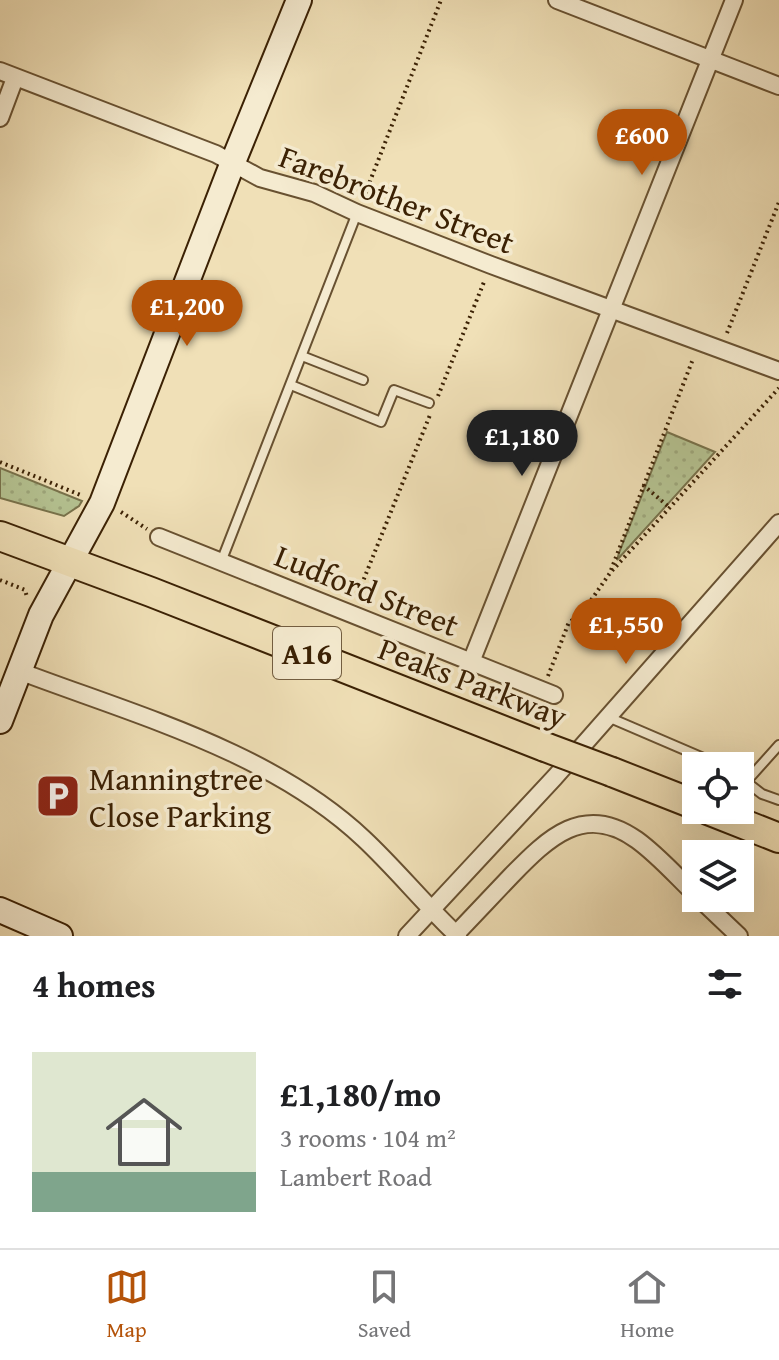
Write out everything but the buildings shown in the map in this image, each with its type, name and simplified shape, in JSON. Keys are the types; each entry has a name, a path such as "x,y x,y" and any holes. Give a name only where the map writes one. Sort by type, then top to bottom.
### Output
{"highway":[{"name":"Peaks Parkway","path":"0,536 682,800"},
{"path":"744,824 779,838"}],"main road":[{"path":"0,721 41,615 102,503 299,0"},
{"path":"0,910 60,936"}],"street":[{"path":"557,0 779,86"},
{"path":"471,662 734,0"},
{"name":"Farebrother Street","path":"8,74 233,162 260,178 314,193 491,265 779,371"},
{"path":"0,118 8,74"},
{"path":"407,936 779,523"},
{"name":"Ludford Street","path":"159,537 548,693"},
{"path":"19,671 209,743 287,782 363,838 457,935 542,844 571,827 602,825 636,839 682,881"},
{"path":"714,912 739,936"}],"lane":[{"path":"221,562 357,213"},
{"path":"302,356 363,380"},
{"path":"291,385 381,422 394,390 431,407"},
{"path":"607,717 689,752"},
{"path":"754,769 779,745"},
{"path":"754,786 779,800"}],"path":[{"path":"357,213 441,0"},
{"path":"722,352 732,318 779,202"},
{"path":"771,222 779,225"},
{"path":"438,396 491,265"},
{"path":"610,573 698,343"},
{"path":"548,693 569,622 580,616 610,573 779,388"},
{"path":"350,614 431,407"},
{"path":"0,462 102,503 159,537"},
{"path":"642,485 669,507"},
{"path":"0,580 25,590"}],"green space":[{"path":"667,432 715,452 617,560 619,553"},
{"path":"0,468 82,501 64,516 0,498"}],"place":[{"name":"Manningtree Close Parking","path":"58,796"}]}
